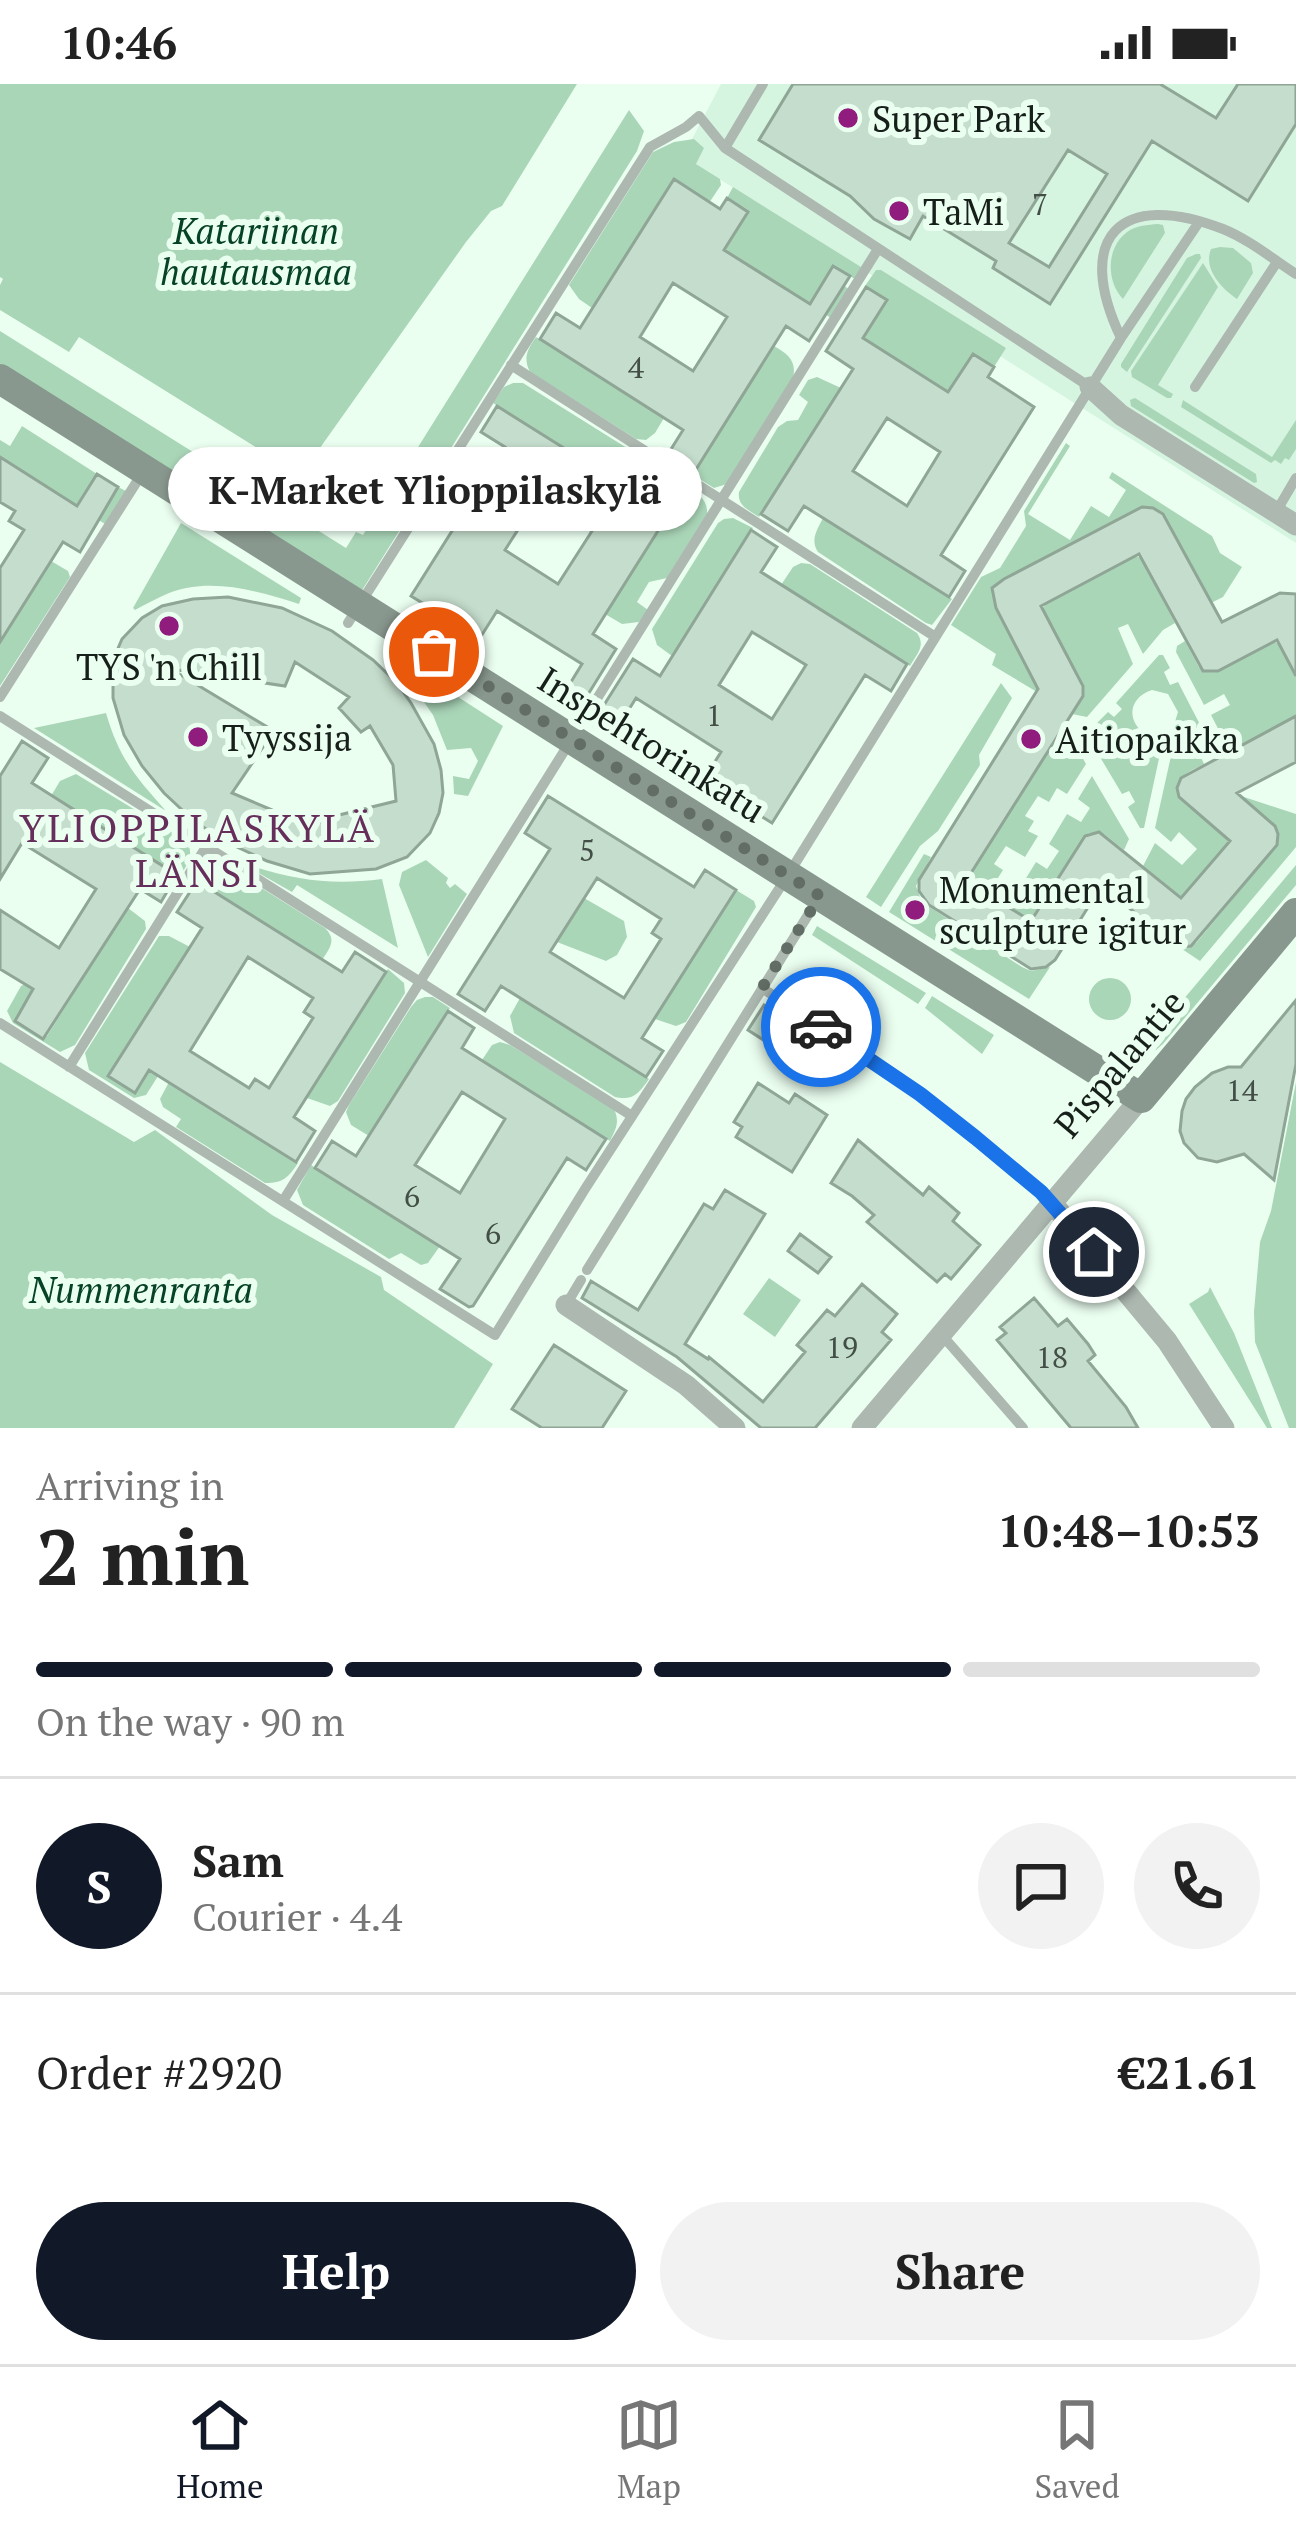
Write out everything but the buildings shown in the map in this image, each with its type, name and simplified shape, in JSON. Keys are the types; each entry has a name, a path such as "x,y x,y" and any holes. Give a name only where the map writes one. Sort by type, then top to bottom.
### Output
{"street":[{"name":"Inspehtorinkatu","path":"0,379 145,470 354,614 572,739 1141,1098"},
{"path":"1090,387 1121,416 1296,525"},
{"name":"Pispalantie","path":"862,1428 1296,913"},
{"path":"1053,1204 1157,1328 1224,1428"},
{"path":"566,1304 686,1384 736,1428"}],"lane":[{"path":"725,148 763,84"},
{"path":"354,614 650,147 699,116 725,148 1090,387"},
{"path":"1120,338 1101,280 1101,262 1116,229 1132,218 1167,214 1228,231 1296,274"},
{"path":"0,1023 495,1335 788,875 1120,338 1199,222"},
{"path":"283,1201 878,249"},
{"path":"1195,387 1277,262"},
{"path":"511,365 934,636"},
{"path":"0,697 145,470"},
{"path":"1276,512 1296,478"},
{"path":"0,716 632,1116"},
{"path":"69,1066 206,847"},
{"path":"566,1304 820,896"},
{"path":"762,988 920,1094 1053,1204"},
{"path":"941,1334 1023,1428"}],"shaded area":[{"path":"721,84 1296,84 1296,543 683,156"}],"green space":[{"name":"Katariinan hautausmaa","path":"0,84 577,84 502,206 491,211 466,242 310,462 291,469 79,337 69,352 0,310"},
{"path":"629,110 644,131 637,151 361,592 0,364 0,331 346,548 356,532 363,535"},
{"path":"694,139 704,148 696,164 720,179 721,185 693,227 700,196 673,180 592,308 569,285 653,152"},
{"path":"733,187 861,267 855,279 833,267 828,276 849,289 831,318 703,236 720,208 741,221 747,212 727,198"},
{"path":"1158,224 1165,233 1123,299 1111,274 1115,247 1131,230"},
{"path":"1233,248 1251,263 1253,273 1237,299 1211,271 1211,249"},
{"path":"1196,254 1201,258 1127,372 1121,364 1187,258"},
{"path":"1203,263 1218,287 1158,385 1173,394 1167,398 1132,377 1131,371"},
{"path":"876,270 1006,348 994,367 973,354 967,363 970,405 842,324 859,296 881,309 887,300 865,286"},
{"path":"536,337 664,418 655,433 646,440 636,439 530,372 527,354"},
{"path":"774,346 790,359 793,378 727,484 714,488 693,475"},
{"path":"817,377 841,388 826,411 846,424 813,431 759,517 742,504 739,492 778,427 798,420 808,402 799,395 808,380"},
{"path":"513,383 523,383 627,448 633,462 622,484 493,403"},
{"path":"1135,398 1256,474 1257,482 1131,406"},
{"path":"1183,400 1272,457 1296,420 1296,449 1289,460 1271,463 1181,407"},
{"path":"22,426 97,474 88,489 109,501 118,487 126,491 105,524 0,457 0,440 10,446"},
{"path":"1066,443 1070,446 1028,514 1070,540 1091,506 1109,517 1126,490 1109,478 1112,472 1212,536 1220,553 1242,567 1223,597 1211,603 1163,514 1147,507 1004,579 994,592 994,602 1037,692 992,665 996,654 951,625 981,577 1000,568 1026,526 1024,511"},
{"path":"686,486 704,501 707,514 667,578 649,582 637,602 648,610 639,622 622,624 605,614"},
{"path":"733,518 753,528 672,656 657,645 652,629 718,523"},
{"path":"823,518 952,599 932,625 818,552 814,539"},
{"path":"181,523 301,598 299,604 251,591 201,586 169,593 135,610"},
{"path":"1135,556 1141,558 1175,623 1143,654 1128,624 1118,628 1133,664 1087,717 1072,714 1083,696 1083,686 1043,608"},
{"path":"51,561 70,577 0,686 0,642"},
{"path":"801,563 810,564 917,633 921,646 910,666 781,585"},
{"path":"1185,641 1199,667 1213,672 1278,643 1296,676 1296,716 1234,748 1226,744 1211,715 1230,705 1224,694 1204,705 1176,652"},
{"path":"1159,655 1170,668 1164,672 1170,685 1178,682 1205,741 1159,737 1173,728 1178,712 1168,694 1152,690 1138,698 1132,710 1135,723 1146,735 1099,728 1097,723 1108,712 1114,717 1122,709 1116,703"},
{"path":"407,664 503,726 468,796 454,794 453,776 469,779 478,761 471,748 447,750 433,715 401,669"},
{"path":"1001,683 1012,698 979,755 980,765 881,907 866,897"},
{"path":"106,713 129,766 166,811 34,728"},
{"path":"1061,729 1070,735 1086,764 1067,794 1057,788 1049,802 1038,796 1025,816 1034,821 1028,831 1038,836 1025,857 1006,846 994,864 1003,870 996,881 1008,889 1015,879 1023,883 1036,862 1047,869 1059,851 1049,844 1067,814 1081,822 1090,808 1078,799 1092,776 1129,839 1124,850 1104,834 1089,833 1028,920 968,878"},
{"path":"1099,743 1117,745 1117,753 1128,754 1129,746 1160,754 1144,828 1128,807 1135,802 1129,791 1122,794 1097,752"},
{"path":"1178,752 1200,755 1204,764 1180,780 1179,797 1228,839 1182,897 1143,866 1155,843 1182,865 1197,849 1179,832 1171,842 1155,828 1171,756"},
{"path":"76,774 185,840 190,854 180,877 51,796 60,781"},
{"path":"1241,796 1296,814 1296,847 1200,961 1179,947 1196,943 1277,846 1271,824"},
{"path":"924,854 931,857 916,886 922,902 1022,967 1031,971 1050,967 1029,999 889,912"},
{"path":"426,860 448,878 450,888 455,884 467,894 428,957 399,885 402,872"},
{"path":"211,861 222,863 325,928 331,940 322,960 194,879"},
{"path":"1296,865 1296,885 1163,1044 1136,1056"},
{"path":"253,870 318,880 382,879 398,948 297,885 292,892"},
{"path":"736,890 756,907 686,1022 676,1026 655,1019"},
{"path":"584,898 624,921 627,937 617,955 606,961 557,942"},
{"path":"128,908 145,921 146,929 75,1045 60,1052 13,1023 7,1011 21,986 35,986 16,1017 47,1036"},
{"path":"817,926 926,993 918,1004 812,935"},
{"path":"159,936 190,947 175,970 195,983 162,991 108,1075 135,1092 156,1060 160,1073 146,1095 134,1098 89,1070 85,1053"},
{"path":"388,969 404,983 405,993 338,1101 330,1106 307,1098"},
{"path":"1110,978 1125,984 1131,999 1125,1014 1110,1020 1095,1014 1089,999 1095,984"},
{"path":"932,996 994,1035 982,1054 925,1008"},
{"path":"425,997 450,1008 369,1136 351,1125 346,1112 411,1007"},
{"path":"520,998 649,1079 635,1095 615,1097 514,1033 510,1016"},
{"path":"500,1042 614,1109 617,1118 610,1141 482,1060"},
{"name":"Nummenranta","path":"0,1062 134,1142 155,1130 272,1215 381,1277 384,1290 493,1364 454,1428 0,1428"},
{"path":"169,1082 298,1163 284,1179 265,1183 176,1127 181,1119 163,1107 160,1099"},
{"path":"1296,1082 1296,1428 1289,1428 1255,1342 1254,1312 1260,1242 1271,1211"},
{"path":"311,1165 440,1246 428,1263 421,1265 401,1253 389,1259 303,1205 297,1190"},
{"path":"769,1278 801,1300 775,1337 743,1314"},
{"path":"1210,1287 1272,1428 1267,1428 1189,1304"}],"way so far":[{"path":"434,652 820,896 762,988 821,1027"}],"place":[{"name":"Super Park","path":"848,118"},
{"name":"TaMi","path":"899,211"},
{"name":"TYS 'n Chill","path":"169,626"},
{"name":"K-Market Ylioppilaskylä","path":"434,652"},
{"name":"Tyyssija","path":"198,737"},
{"name":"Aitiopaikka","path":"1031,739"},
{"name":"Monumental sculpture igitur","path":"915,910"}],"district":[{"name":"YLIOPPILASKYLÄ LÄNSI","path":"198,850"}],"route":[{"path":"821,1027 976,1138 1041,1192 1094,1252"}]}
